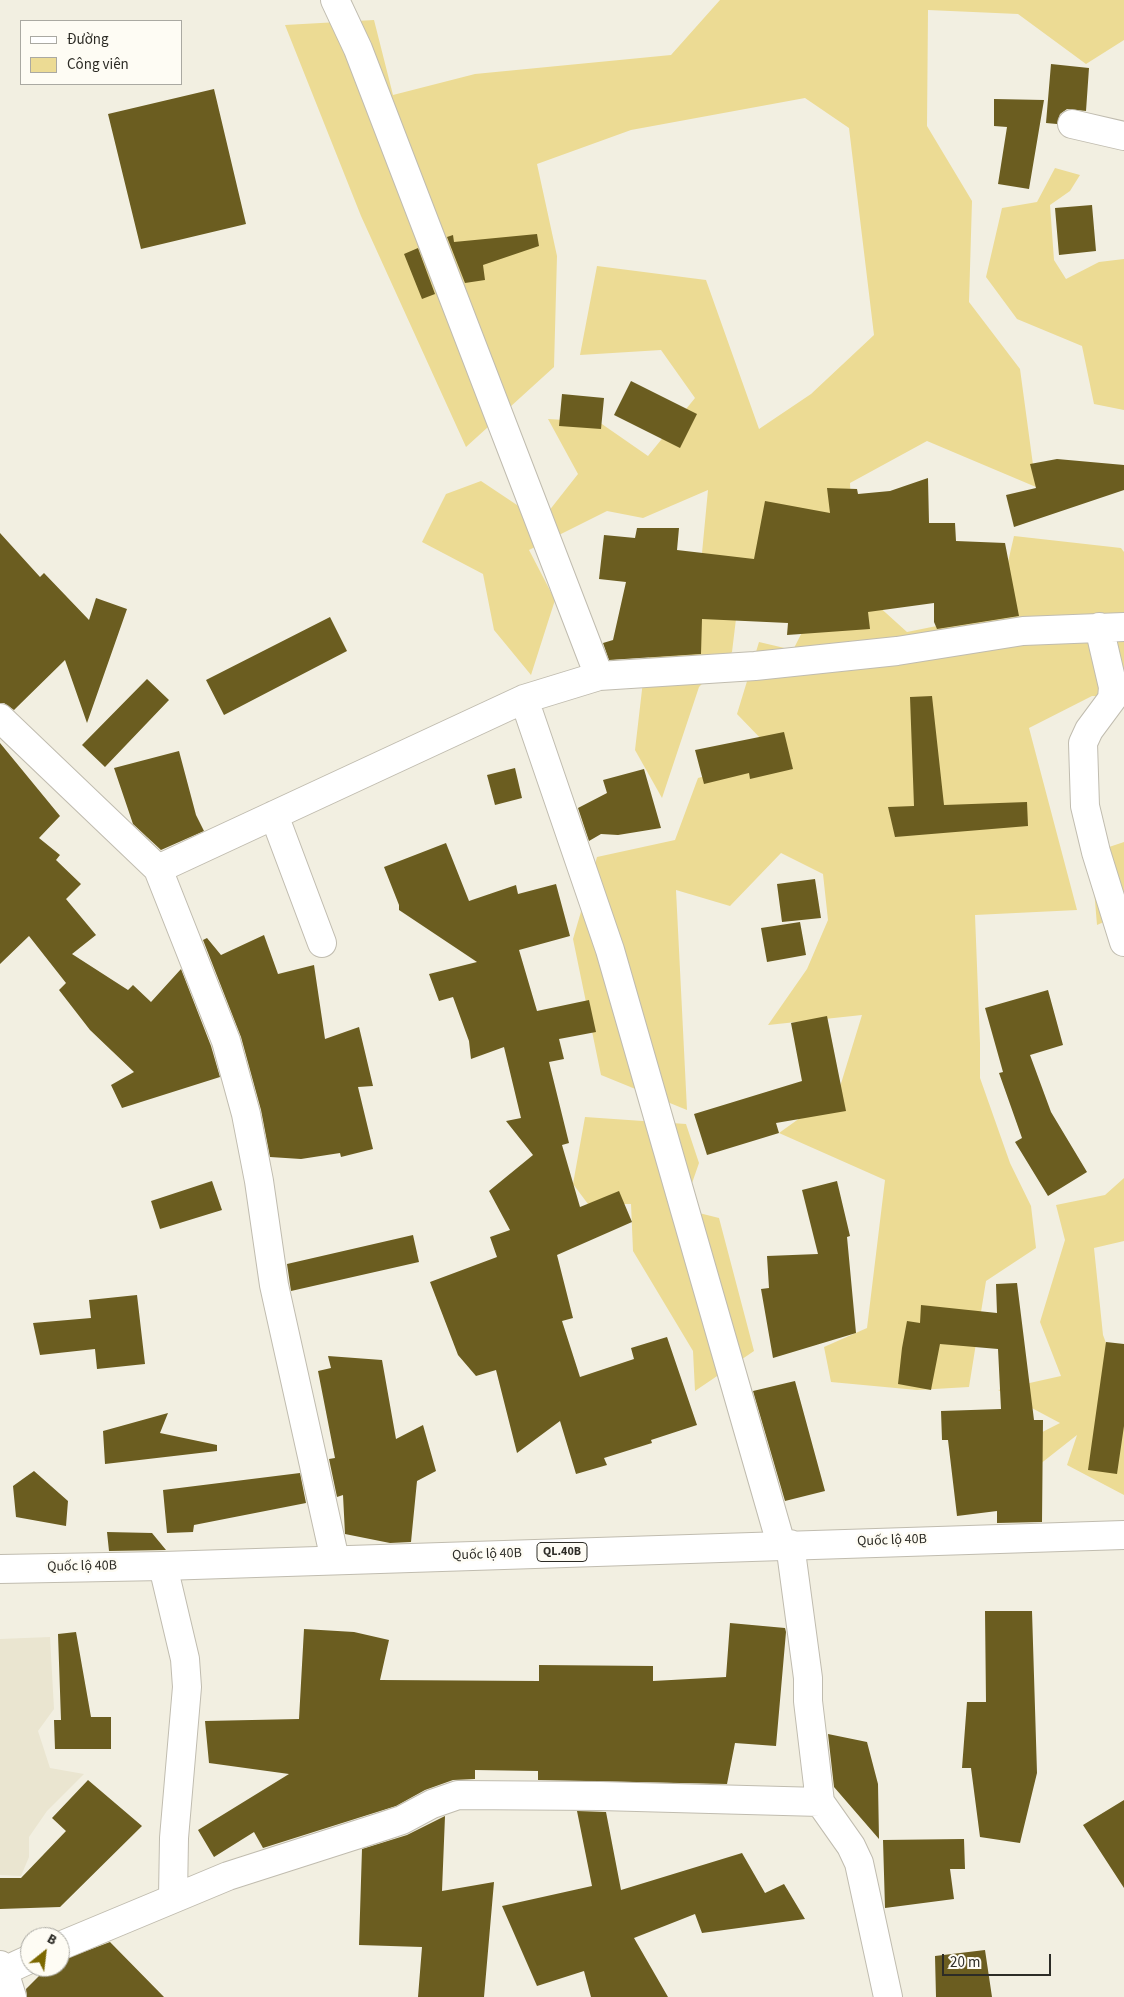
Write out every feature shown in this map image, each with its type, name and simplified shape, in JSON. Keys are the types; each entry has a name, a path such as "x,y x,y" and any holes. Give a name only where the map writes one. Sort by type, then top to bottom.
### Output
{"main road":[{"path":"334,0 358,49 599,676"},
{"path":"1072,124 1124,136"},
{"path":"158,869 524,700 599,676 755,666 897,651 1023,631 1111,627 1112,699 1089,730 1083,743 1085,806 1096,852 1124,942"},
{"path":"524,700 610,950 785,1544 808,1678 808,1701 820,1802 851,1846 859,1862 888,1997"},
{"path":"0,718 158,869 226,1041 246,1114 259,1181 274,1285 335,1560"},
{"path":"274,815 322,943"},
{"name":"Quốc lộ 40B","path":"0,1569 162,1566 785,1544 1124,1535"},
{"path":"162,1566 185,1659 187,1687 174,1838 173,1897"},
{"path":"70,1942 173,1897 228,1876 402,1820 432,1804 458,1795 600,1796 820,1802"},
{"path":"12,1997 2,1968 20,1962"}],"shaded area":[{"path":"50,1637 54,1709 38,1731 50,1768 84,1774 47,1811 29,1837 29,1857 21,1876 0,1875 0,1639"}],"green space":[{"path":"720,0 1124,0 1124,40 1086,64 1018,14 928,10 927,126 972,201 969,302 1020,369 1036,487 927,441 850,483 855,585 907,632 996,614 1014,536 1121,548 1124,552 1124,697 1092,696 1029,728 1077,910 975,915 980,1078 1010,1163 1031,1206 1036,1248 986,1281 969,1387 917,1390 831,1382 824,1347 867,1328 885,1180 779,1133 839,1090 862,1015 768,1025 807,969 828,920 823,874 781,853 730,906 676,890 687,1110 601,1075 573,939 597,857 675,840 698,778 745,765 791,770 737,714 759,642 793,650 824,589 742,569 732,652 699,687 662,798 635,750 645,664 700,574 708,490 643,518 607,511 529,550 555,600 531,675 494,630 483,574 422,542 446,494 481,481 541,521 578,474 548,419 599,422 648,456 695,398 661,350 580,355 597,266 706,280 759,429 811,394 874,335 849,128 805,98 631,130 537,164 557,256 554,367 466,447 361,216 285,25 374,20 393,95 475,74 671,55"},
{"path":"1055,168 1080,175 1070,191 1050,205 1054,260 1066,279 1099,262 1124,259 1124,410 1094,404 1082,346 1017,319 986,277 1002,208 1037,202"},
{"path":"1124,842 1124,913 1097,925 1091,853"},
{"path":"585,1117 686,1124 699,1163 683,1209 719,1218 754,1351 695,1391 693,1351 633,1251 631,1204 588,1204 573,1184"},
{"path":"1124,1178 1124,1241 1094,1248 1103,1335 1121,1383 1124,1382 1124,1495 1067,1465 1077,1435 1016,1483 1007,1450 1060,1423 998,1390 1061,1376 1040,1322 1065,1240 1056,1205 1105,1195"}],"building":[{"path":"1051,64 1089,68 1086,111 1067,109 1060,114 1057,124 1046,123"},
{"path":"214,89 246,224 141,249 108,114"},
{"path":"994,99 1044,100 1029,189 998,184 1007,127 994,126"},
{"path":"1092,205 1096,251 1059,255 1055,208"},
{"path":"537,234 539,246 483,265 485,280 465,283 447,237 453,235 454,242"},
{"path":"418,248 435,294 422,299 404,254"},
{"path":"631,381 697,414 680,448 614,415"},
{"path":"562,394 604,398 601,429 559,426"},
{"path":"1057,459 1124,465 1124,490 1014,527 1006,495 1036,488 1030,464"},
{"path":"928,478 929,523 955,523 956,541 1005,543 1019,616 937,629 934,622 934,603 868,612 870,629 787,635 788,623 702,619 701,654 609,660 603,643 613,640 626,582 599,579 604,535 635,538 637,528 679,528 677,550 754,559 765,501 830,513 827,488 857,489 858,494 890,491"},
{"path":"0,533 40,577 44,573 89,620 96,598 127,609 87,723 65,660 14,710 4,703 0,703"},
{"path":"330,617 347,651 224,715 206,680"},
{"path":"147,679 169,700 105,767 82,745"},
{"path":"932,696 944,805 1027,802 1028,826 895,837 888,807 914,806 910,697"},
{"path":"784,732 793,769 750,779 749,773 704,784 695,750"},
{"path":"0,743 60,816 39,838 60,855 56,860 81,884 66,899 96,935 72,954 128,990 133,985 151,1002 181,969 211,1046 220,1077 122,1108 111,1085 134,1072 90,1030 59,990 66,983 29,936 0,964"},
{"path":"179,751 196,815 204,831 161,850 133,824 114,768"},
{"path":"515,768 522,798 495,805 487,775"},
{"path":"644,769 661,828 618,835 601,834 589,841 578,808 607,793 603,780"},
{"path":"446,843 469,901 516,885 518,894 556,884 570,936 519,950 537,1011 589,1000 596,1032 559,1039 564,1059 549,1062 569,1143 562,1145 580,1207 619,1191 632,1222 557,1255 573,1318 562,1321 580,1377 634,1359 631,1348 667,1337 697,1425 651,1440 652,1443 604,1458 607,1465 576,1474 560,1421 517,1453 496,1370 476,1376 458,1355 430,1282 497,1257 490,1237 510,1230 489,1191 533,1155 506,1121 521,1118 504,1047 471,1059 469,1041 453,997 439,1001 429,974 477,962 399,910 399,905 384,867"},
{"path":"815,879 821,918 782,922 777,884"},
{"path":"800,922 806,955 767,962 761,928"},
{"path":"264,935 278,974 314,965 325,1039 359,1027 373,1086 358,1087 373,1149 341,1157 340,1153 301,1159 270,1157 261,1110 241,1037 203,940 207,938 221,955"},
{"path":"1048,990 1063,1045 1030,1055 1051,1112 1087,1172 1048,1196 1015,1142 1022,1138 999,1073 1003,1072 985,1008"},
{"path":"827,1016 846,1111 776,1123 779,1133 707,1155 694,1114 802,1081 791,1023"},
{"path":"212,1181 222,1210 160,1229 151,1201"},
{"path":"837,1181 850,1236 847,1237 856,1333 773,1358 761,1289 769,1288 767,1256 818,1254 802,1190"},
{"path":"413,1235 419,1262 291,1291 287,1264"},
{"path":"1017,1283 1034,1420 1043,1420 1042,1522 997,1523 997,1511 957,1516 948,1440 942,1440 941,1411 1001,1409 998,1349 940,1344 931,1390 898,1384 907,1321 920,1323 921,1305 997,1313 996,1284"},
{"path":"137,1295 145,1364 97,1369 95,1349 40,1355 33,1323 91,1318 89,1300"},
{"path":"1106,1342 1124,1344 1124,1426 1117,1474 1088,1470"},
{"path":"328,1356 382,1360 396,1439 423,1425 436,1471 417,1481 411,1542 390,1543 345,1534 343,1495 337,1497 329,1459 335,1458 318,1371 331,1368"},
{"path":"795,1381 825,1491 785,1501 753,1391"},
{"path":"168,1413 160,1433 217,1445 217,1451 105,1464 103,1431"},
{"path":"34,1471 68,1501 66,1526 16,1517 13,1486"},
{"path":"300,1473 306,1503 194,1525 193,1532 167,1533 163,1490"},
{"path":"107,1532 152,1533 166,1550 109,1551"},
{"path":"985,1611 1032,1611 1037,1773 1020,1843 980,1837 971,1768 962,1768 967,1702 986,1702"},
{"path":"730,1623 785,1628 786,1632 776,1746 735,1743 727,1784 538,1780 538,1771 475,1770 475,1779 453,1780 425,1790 396,1806 263,1848 254,1832 214,1857 198,1830 289,1774 209,1763 205,1721 299,1719 304,1629 354,1632 389,1640 380,1680 539,1681 539,1665 653,1666 653,1681 726,1677"},
{"path":"76,1632 91,1717 111,1717 111,1749 55,1749 54,1720 61,1720 58,1634"},
{"path":"828,1734 867,1742 878,1784 879,1839 834,1787"},
{"path":"88,1780 142,1826 60,1907 0,1909 0,1878 21,1878 66,1831 52,1818"},
{"path":"1124,1800 1124,1888 1083,1825"},
{"path":"577,1811 606,1812 621,1890 742,1853 765,1893 784,1884 805,1919 702,1933 695,1914 634,1938 668,1997 591,1997 584,1971 537,1986 502,1906 592,1886"},
{"path":"445,1816 442,1891 494,1882 484,1997 418,1997 422,1947 359,1945 362,1849 407,1835"},
{"path":"964,1839 965,1869 950,1869 954,1899 885,1908 883,1840"},
{"path":"110,1942 164,1997 27,1997 26,1989 38,1977 70,1977 70,1957"},
{"path":"985,1950 992,1997 936,1997 935,1956"}]}
